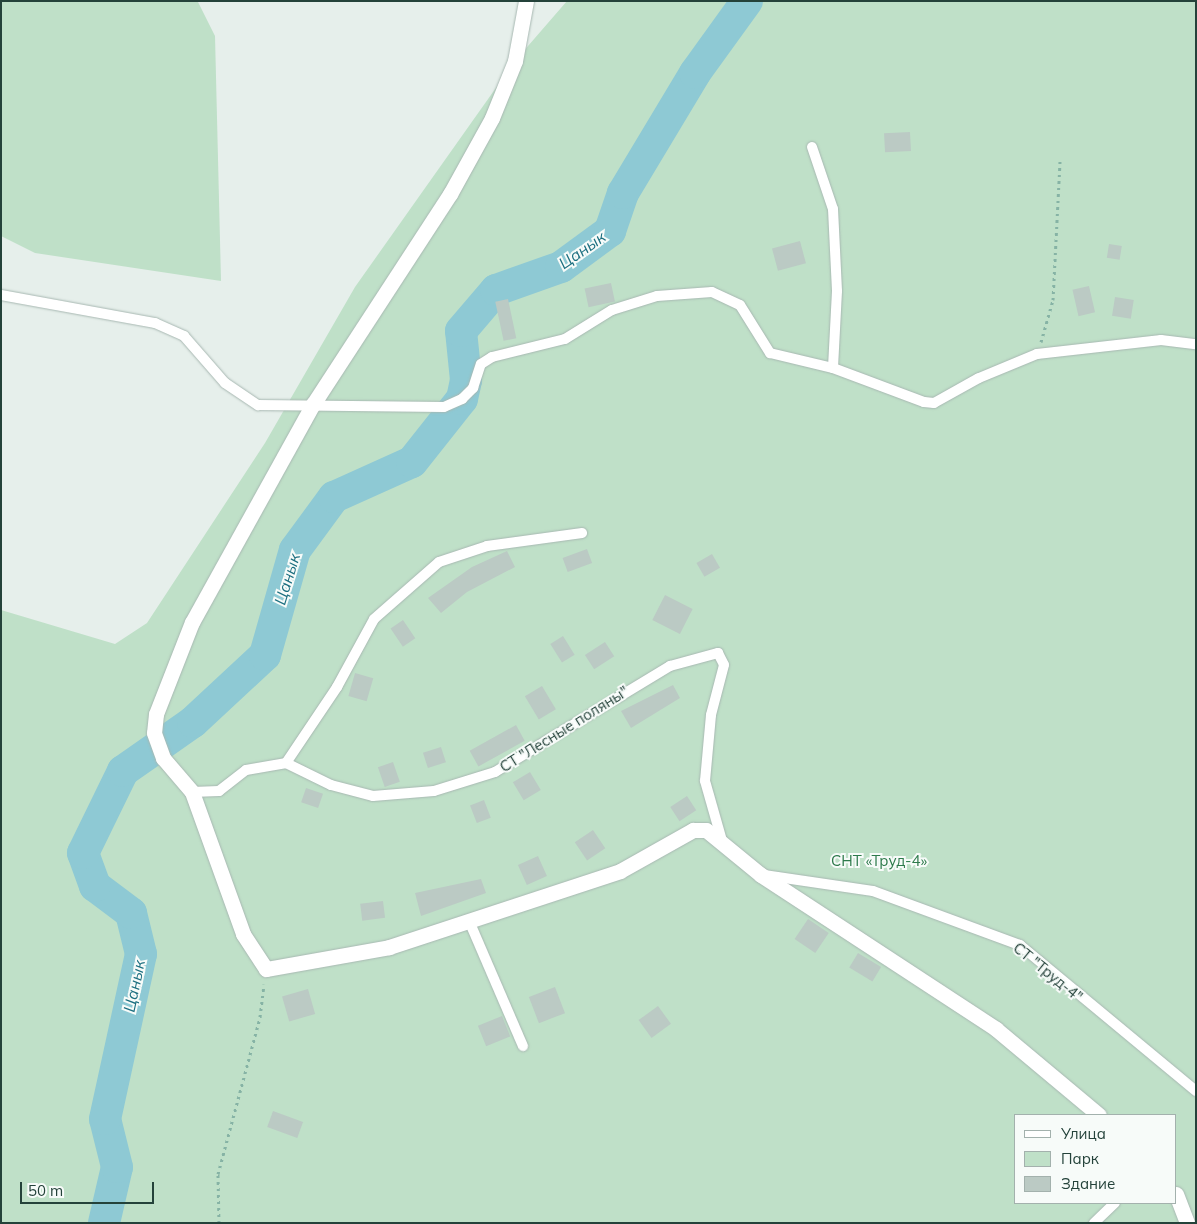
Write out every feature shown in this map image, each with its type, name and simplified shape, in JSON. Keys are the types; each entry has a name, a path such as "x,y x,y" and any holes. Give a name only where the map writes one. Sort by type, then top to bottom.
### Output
{"street":[{"path":"526,1 515,61 492,118 450,194 313,404 192,622 169,672 154,733 163,758 192,792 243,934 266,969 389,947 470,923 620,871 693,830 706,830 760,875 996,1029 1098,1114"},
{"path":"1177,1197 1187,1223"}],"lane":[{"path":"812,147 833,208 838,291 833,368"},
{"path":"1,295 155,323 184,336 241,397 258,405 385,404 425,410 444,407 462,400 473,388 481,364 492,357 565,339 612,310 657,296 712,292 740,305 770,353 833,368 934,403 979,378 1037,354 1160,340 1196,344"},
{"path":"192,792 219,790 246,770 286,763 337,687 374,618 439,562 487,546 582,534"},
{"name":"СТ \"Лесные поляны\"","path":"286,763 331,786 373,796 434,791 495,772 670,666 718,653 724,665 711,715 705,781 724,845"},
{"name":"СТ \"Труд-4\"","path":"760,875 873,891 1020,945 1196,1091"},
{"path":"470,923 523,1046"},
{"path":"1094,1223 1114,1204"}],"path":[{"path":"1037,354 1053,300 1060,160"},
{"path":"219,1223 218,1174 260,1017 266,969"}],"green space":[{"path":"1,1 198,2 215,36 221,281 35,253 1,236"},
{"name":"СНТ «Труд-4»","path":"567,1 1196,1 1196,1223 1,1223 1,610 115,644 147,623 265,443 355,287 515,61"}],"building":[{"path":"910,132 911,151 885,152 884,133"},
{"path":"800,241 806,263 778,271 772,249"},
{"path":"1109,244 1122,246 1120,260 1107,258"},
{"path":"611,283 615,302 589,307 585,289"},
{"path":"1089,286 1095,312 1079,316 1072,290"},
{"path":"1115,297 1134,300 1131,319 1112,316"},
{"path":"508,299 516,338 504,341 495,302"},
{"path":"587,549 592,563 568,572 563,558"},
{"path":"507,551 515,567 467,592 441,613 428,598 472,567"},
{"path":"712,554 720,568 704,577 696,563"},
{"path":"665,595 693,609 680,634 652,620"},
{"path":"403,620 415,638 403,647 391,628"},
{"path":"563,636 575,655 562,663 550,644"},
{"path":"605,642 614,656 594,669 585,655"},
{"path":"355,673 373,678 367,701 348,696"},
{"path":"673,685 680,698 631,728 621,711"},
{"path":"542,686 556,709 539,719 525,696"},
{"path":"516,725 525,741 478,766 470,751"},
{"path":"441,747 446,762 428,768 423,753"},
{"path":"393,762 400,782 385,787 378,767"},
{"path":"530,772 541,790 524,800 513,782"},
{"path":"306,788 323,794 318,808 301,802"},
{"path":"687,796 696,810 679,821 670,807"},
{"path":"484,800 491,818 477,823 470,805"},
{"path":"593,830 605,848 587,861 575,842"},
{"path":"538,856 547,876 527,885 518,865"},
{"path":"481,879 486,893 421,916 415,893"},
{"path":"383,901 385,918 362,921 360,904"},
{"path":"808,919 829,933 815,953 795,939"},
{"path":"858,953 881,967 872,981 849,968"},
{"path":"555,987 565,1013 539,1023 529,997"},
{"path":"308,989 315,1014 289,1021 282,996"},
{"path":"658,1006 671,1024 652,1038 639,1020"},
{"path":"502,1016 510,1036 486,1046 478,1026"},
{"path":"273,1111 303,1122 297,1138 267,1127"}],"waterway":[{"name":"Цанык","path":"104,1223 117,1167 105,1119 141,954 131,913 95,886 83,853 123,771 193,722 265,655 295,550 334,497 412,462 462,399 466,380 461,331 496,290 561,267 610,231 623,193 695,73 747,1"}]}
